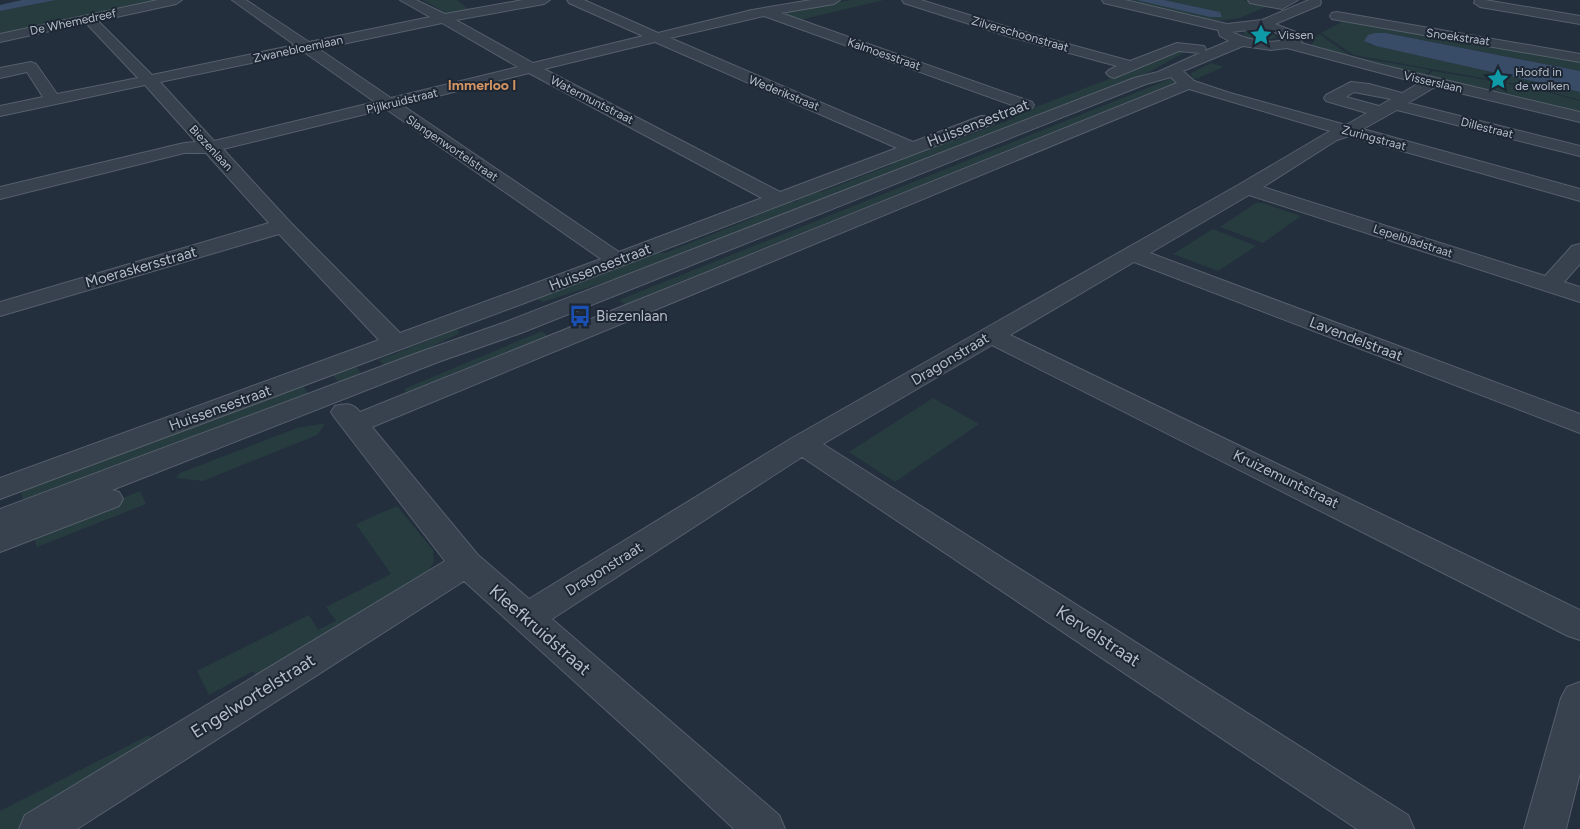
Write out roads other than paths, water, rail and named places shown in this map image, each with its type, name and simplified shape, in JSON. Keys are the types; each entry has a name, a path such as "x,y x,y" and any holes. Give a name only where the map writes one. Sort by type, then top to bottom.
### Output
{"street":[{"name":"De Whemedreef","path":"0,38 176,0"},
{"name":"Slangenwortelstraat","path":"238,0 617,260"},
{"name":"Watermuntstraat","path":"406,0 442,20 456,25 532,69 779,199"},
{"name":"Zwanebloemlaan","path":"0,111 306,47 544,0"},
{"name":"Wederikstraat","path":"573,0 656,38 912,148"},
{"name":"Pijlkruidstraat","path":"0,193 184,148 210,147 767,12 834,0"},
{"name":"Zilverschoonstraat","path":"908,0 1136,74"},
{"path":"1108,0 1238,37 1287,37 1305,22 1319,1"},
{"path":"1254,0 1287,3"},
{"path":"1256,25 1266,23 1319,1"},
{"path":"1272,27 1303,13 1319,1"},
{"path":"1468,13 1482,1 1580,20"},
{"name":"Kalmoesstraat","path":"750,4 767,12 1026,105"},
{"name":"Snoekstraat","path":"1353,5 1332,18 1446,33 1580,58"},
{"name":"Biezenlaan","path":"89,19 149,80 283,226 395,342"},
{"path":"1446,33 1457,23"},
{"path":"1238,37 1239,25 1272,27 1287,37"},
{"name":"Huissensestraat","path":"0,521 342,409 430,372 512,328 1136,74 1199,49 1238,37"},
{"name":"Huissensestraat","path":"0,540 342,409 1180,77 1238,37"},
{"name":"Visserslaan","path":"1287,37 1432,82 1580,117"},
{"path":"0,73 31,67 53,100"},
{"name":"Huissensestraat","path":"0,489 617,260 1026,105 1136,74 1180,77"},
{"name":"Zuringstraat","path":"1180,77 1348,131 1580,195"},
{"name":"Dragonstraat","path":"526,618 802,444 1247,188 1331,136 1348,131 1432,82"},
{"name":"Dillestraat","path":"1393,104 1580,151"},
{"name":"Lepelbladstraat","path":"1247,188 1580,295"},
{"name":"Moeraskersstraat","path":"0,308 283,226"},
{"path":"1549,285 1580,251"},
{"name":"Lavendelstraat","path":"1132,254 1580,424"},
{"name":"Kruizemuntstraat","path":"991,335 1580,626"},
{"name":"Kleefkruidstraat","path":"342,409 466,564 652,727 764,829"},
{"name":"Kervelstraat","path":"802,444 1393,829"},
{"name":"Engelwortelstraat","path":"40,829 466,564"},
{"path":"1545,829 1580,698"}],"water":[{"path":"22,0 56,0 0,11 0,5"},
{"path":"1136,0 1164,0 1220,12 1222,17 1210,17"},
{"path":"1386,33 1580,71 1580,92 1376,46 1364,41 1368,35"}],"place":[{"name":"Vissen","path":"1261,35"},
{"name":"Hoofd in de wolken","path":"1498,79"},
{"name":"Biezenlaan","path":"580,316"}],"district":[{"name":"Immerloo I","path":"482,85"}]}
